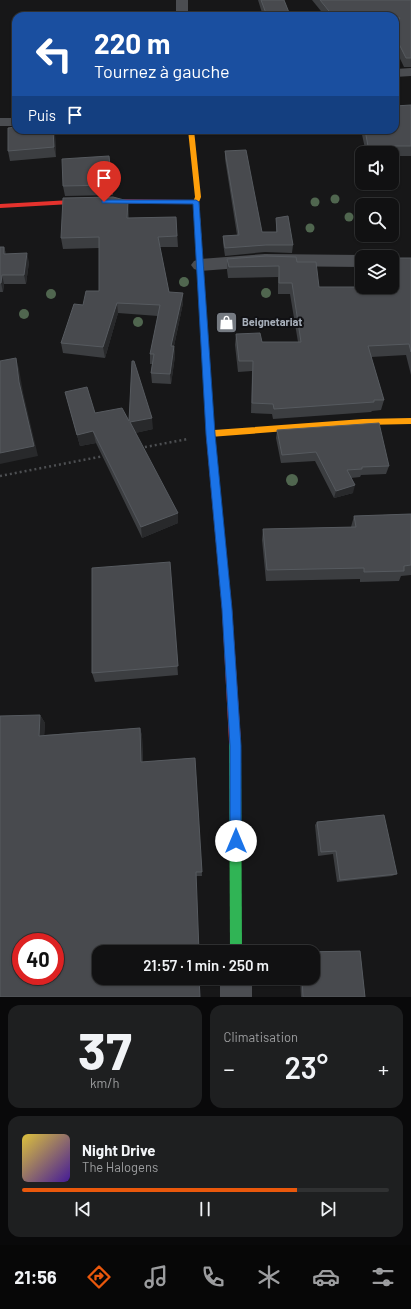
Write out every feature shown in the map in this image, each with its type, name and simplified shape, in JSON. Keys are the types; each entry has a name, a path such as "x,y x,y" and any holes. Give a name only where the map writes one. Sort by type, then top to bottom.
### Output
{"street":[{"path":"183,12 185,0"},
{"path":"399,73 411,72"},
{"path":"0,122 12,122"},
{"path":"191,134 198,197 196,202 210,434 227,609 235,746 236,945"},
{"path":"0,206 89,201 196,202"},
{"path":"200,265 264,260 355,261"},
{"path":"210,434 363,422 411,421"},
{"path":"236,985 236,997"}],"path":[{"path":"132,450 210,434"},
{"path":"0,476 109,454"}],"building":[{"path":"261,0 284,0 289,12 266,12"},
{"path":"320,0 411,0 411,58 406,58 399,44 399,12 330,12"},
{"path":"411,105 411,146 368,146 366,134 399,134 399,106"},
{"path":"8,128 12,128 12,134 53,134 54,147 8,151"},
{"path":"246,150 262,232 277,232 276,218 288,216 293,245 225,248 223,236 239,235 225,151"},
{"path":"109,156 112,185 63,186 62,159"},
{"path":"113,197 128,201 127,218 176,217 177,236 158,237 169,292 183,293 171,346 174,346 170,374 151,373 154,354 150,354 160,305 117,303 103,347 61,343 74,304 83,305 86,291 99,291 99,237 61,238 63,198"},
{"path":"0,247 4,247 4,254 27,253 24,275 2,275 0,283"},
{"path":"266,256 296,257 297,262 316,262 319,287 355,287 355,294 399,294 399,258 411,258 411,352 409,344 368,346 384,400 274,409 273,404 252,403 253,361 239,361 236,334 260,333 262,342 301,342 292,283 279,283 279,266 229,267 227,259"},
{"path":"16,358 19,382 34,446 0,453 0,361"},
{"path":"132,361 134,361 152,418 130,422 178,513 141,527 93,431 77,435 65,392 87,387 95,413 122,408 129,421"},
{"path":"379,423 389,466 362,467 362,469 347,470 355,485 336,491 316,452 282,455 277,430"},
{"path":"411,514 411,565 404,566 404,571 364,572 364,568 267,570 263,529 356,527 354,516"},
{"path":"170,562 178,666 92,673 92,568"},
{"path":"40,715 39,736 140,728 141,762 195,758 202,872 196,872 199,945 92,945 92,985 199,985 200,997 0,997 0,716"},
{"path":"384,815 397,874 340,880 336,851 321,852 317,822"},
{"path":"360,951 365,997 303,997 302,985 320,985 320,952"}],"traffic: fast":[{"path":"235,742 236,945"}],"traffic: slow":[{"path":"191,134 198,197 196,202 210,434"},
{"path":"210,434 363,422 411,421"}],"traffic: jam":[{"path":"0,206 89,201 196,202"},
{"path":"210,434 227,609 235,742"}],"place":[{"name":"Beignetariat","path":"227,322"}],"route":[{"path":"104,202 196,202 210,434 227,609 230,684 235,746 236,841"}]}
